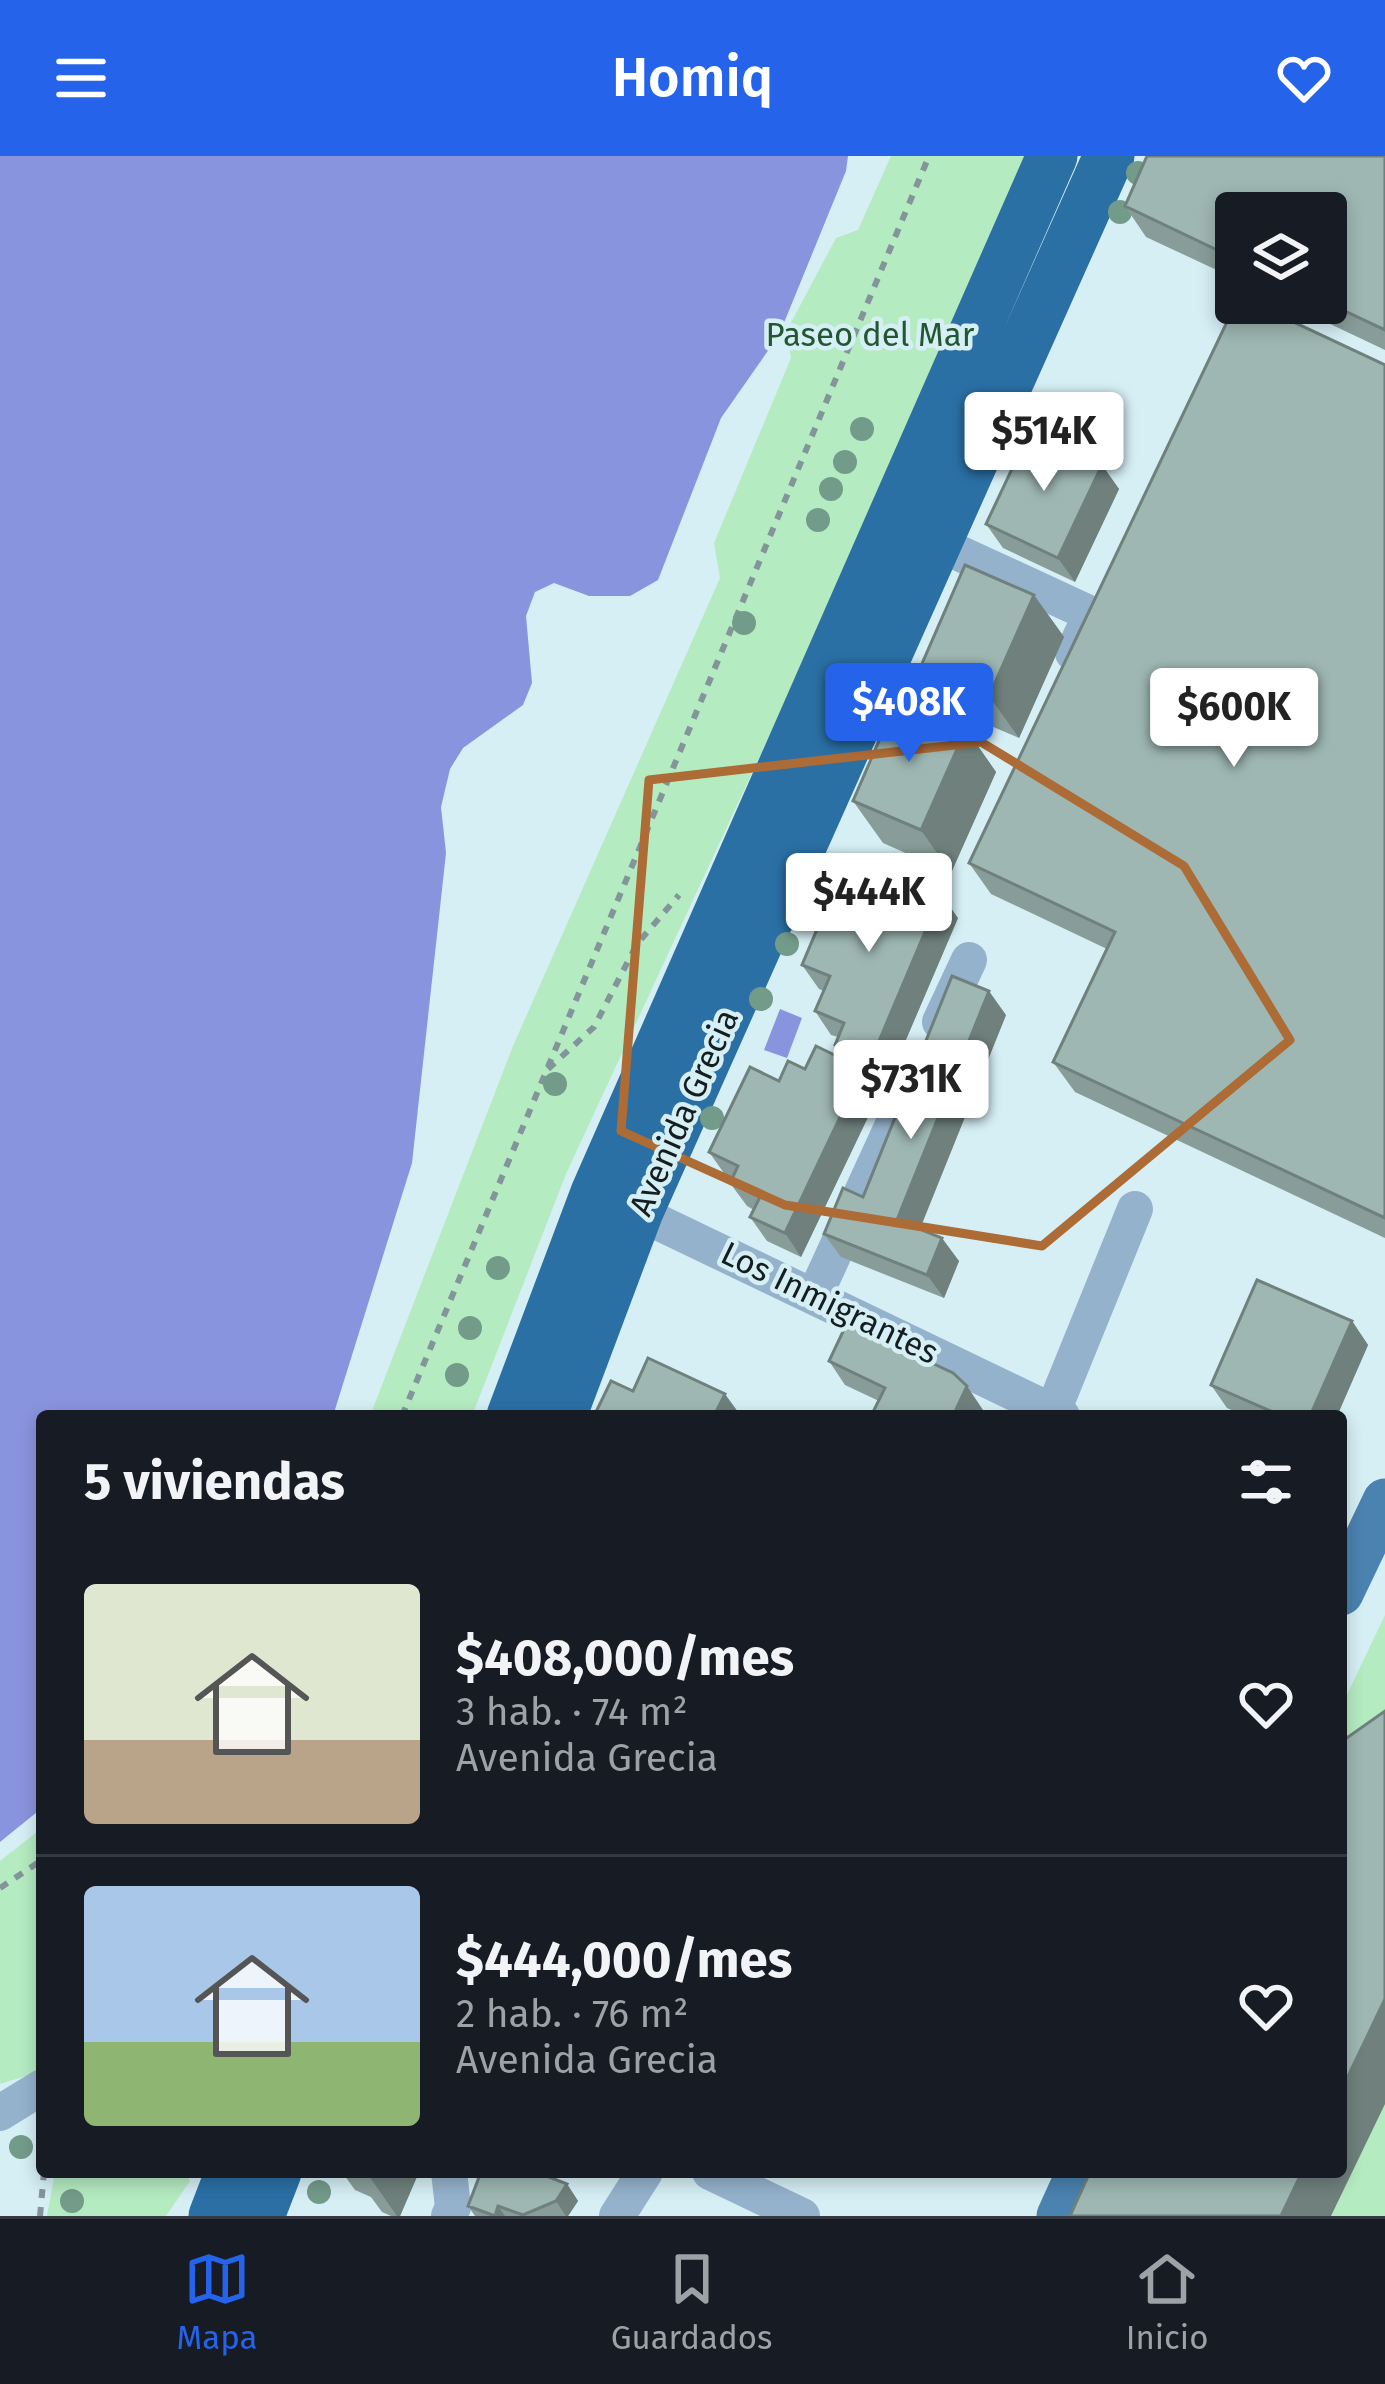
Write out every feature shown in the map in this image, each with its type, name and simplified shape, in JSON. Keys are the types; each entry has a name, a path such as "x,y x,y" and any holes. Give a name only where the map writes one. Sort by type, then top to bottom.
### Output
{"highway":[{"name":"Avenida Grecia","path":"563,1410 617,1202 1052,156"},
{"name":"Avenida Grecia","path":"515,1410 937,543 1109,156"},
{"path":"214,2216 229,2178"},
{"path":"260,2216 274,2178"}],"main road":[{"path":"1347,1572 1385,1501"},
{"path":"1059,2216 1076,2178"}],"street":[{"path":"937,543 1091,614 1054,694"},
{"path":"815,1295 969,959"},
{"name":"Los Inmigrantes","path":"617,1202 815,1295 1038,1410"},
{"path":"1038,1410 1135,1209"},
{"path":"0,2113 36,2091"},
{"path":"449,2178 453,2207 449,2216"},
{"path":"617,2216 641,2178"},
{"path":"723,2178 802,2216"}],"path":[{"path":"405,1410 929,156"},
{"path":"546,1072 594,1028 637,944 684,890"},
{"path":"0,1888 36,1864"},
{"path":"40,2216 43,2178"}],"highlighted area":[{"path":"981,742 1184,866 1290,1040 1042,1246 785,1205 621,1131 649,780"}],"green space":[{"name":"Paseo del Mar","path":"891,156 1038,156 566,1174 474,1410 372,1410 513,1046 720,578 714,543 791,358 786,332 836,238 858,230"},
{"path":"1385,1615 1385,2216 1111,2216 1310,2178 1347,2178 1347,1694"},
{"path":"36,1833 36,2073 0,2084 0,1861"},
{"path":"54,2178 190,2181 166,2216 47,2216"}],"water":[{"path":"0,156 848,156 779,335 721,418 658,580 630,596 589,596 554,583 535,592 526,616 532,683 523,705 463,748 450,769 441,807 446,853 412,1163 335,1410 36,1410 36,1813 0,1842"},
{"path":"780,1009 802,1018 787,1058 764,1050"}],"building":[{"path":"1147,156 1385,156 1385,330 1347,312 1347,192 1215,192 1215,249 1125,206"},
{"path":"1226,324 1298,324 1385,365 1385,1218 1053,1062 1115,932 969,863"},
{"path":"1030,431 1102,465 1058,558 986,524"},
{"path":"965,565 1034,595 989,696 921,666"},
{"path":"897,699 966,729 921,830 853,801"},
{"path":"878,867 941,894 871,1060 835,1045 844,1023 815,1011 830,976 802,965 834,889 863,901"},
{"path":"952,976 989,991 897,1220 942,1238 927,1275 824,1234 843,1188 863,1197"},
{"path":"816,1046 863,1069 785,1233 750,1217 760,1197 730,1183 738,1166 709,1152 750,1067 779,1081 788,1061 805,1069"},
{"path":"1257,1280 1352,1321 1313,1410 1268,1410 1211,1385"},
{"path":"847,1323 953,1373 967,1386 956,1410 874,1410 885,1388 829,1361"},
{"path":"648,1358 725,1394 717,1410 597,1410 611,1381 633,1391"},
{"path":"1385,1711 1385,1999 1347,2078 1347,1738"},
{"path":"479,2178 552,2178 567,2184 556,2201 523,2215 498,2206 495,2216 468,2206"},
{"path":"1087,2178 1299,2178 1281,2216 1070,2216"}]}
